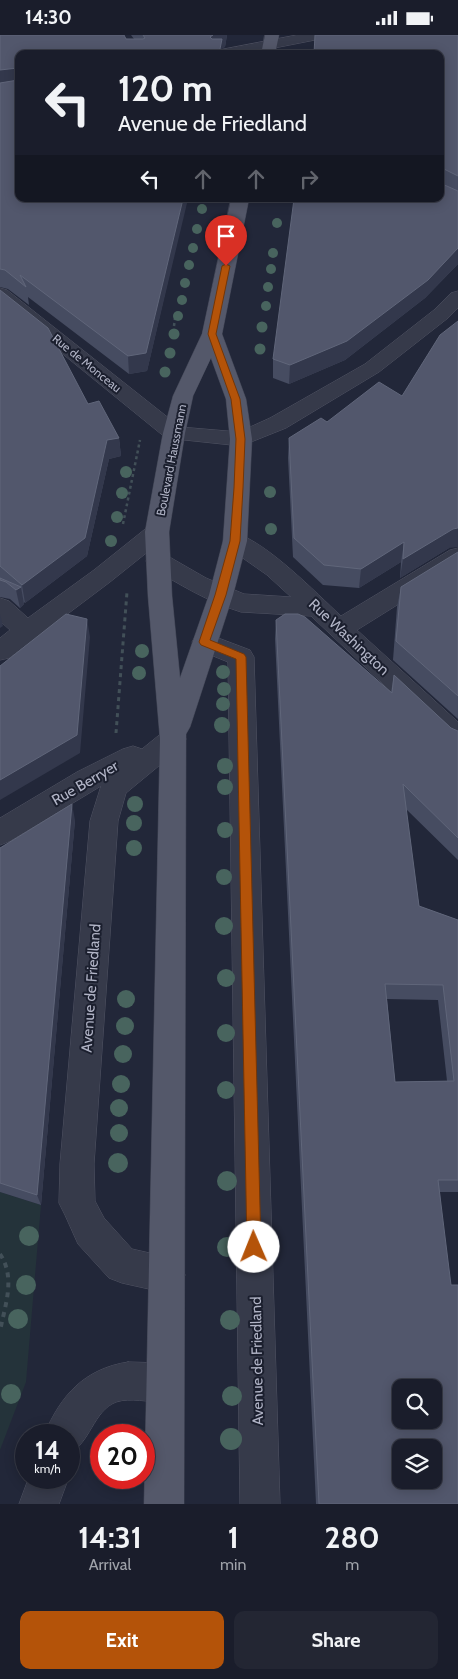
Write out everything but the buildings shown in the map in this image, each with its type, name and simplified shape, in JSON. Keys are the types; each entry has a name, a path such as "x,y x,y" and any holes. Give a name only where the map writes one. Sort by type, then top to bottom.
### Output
{"main road":[{"name":"Boulevard Haussmann","path":"158,561 156,532 174,433 186,388 212,334 239,202"},
{"path":"173,739 220,595 235,541 241,439 236,399 212,334"},
{"path":"158,561 173,739 164,1504"}],"street":[{"path":"239,50 320,35"},
{"name":"Rue de Monceau","path":"0,294 174,433"},
{"path":"174,433 241,439 278,423 372,368 441,314 458,297"},
{"path":"0,651 102,576 156,532"},
{"name":"Rue Washington","path":"235,541 275,569 458,739"},
{"path":"339,629 458,556"},
{"path":"158,561 196,584 241,603 318,608"},
{"path":"0,607 27,631"},
{"name":"Avenue de Friedland","path":"205,642 241,657 260,1504"},
{"name":"Rue Berryer","path":"0,833 116,764 173,739"},
{"name":"Avenue de Friedland","path":"167,1275 122,1265 91,1231 77,1203 78,1164 106,811 114,787 173,739"},
{"path":"71,1424 86,1400 109,1384 137,1380 164,1382"},
{"path":"39,1504 45,1489"}],"path":[{"path":"174,325 175,318"},
{"path":"121,531 136,455"},
{"path":"116,741 127,590"},
{"path":"0,1254 5,1259 9,1274 0,1331"}],"shaded area":[{"path":"0,1192 41,1205 26,1382 0,1450"}],"route":[{"path":"226,266 212,334 236,399 241,439 239,488 235,541 205,642 241,657 254,1247"}]}
